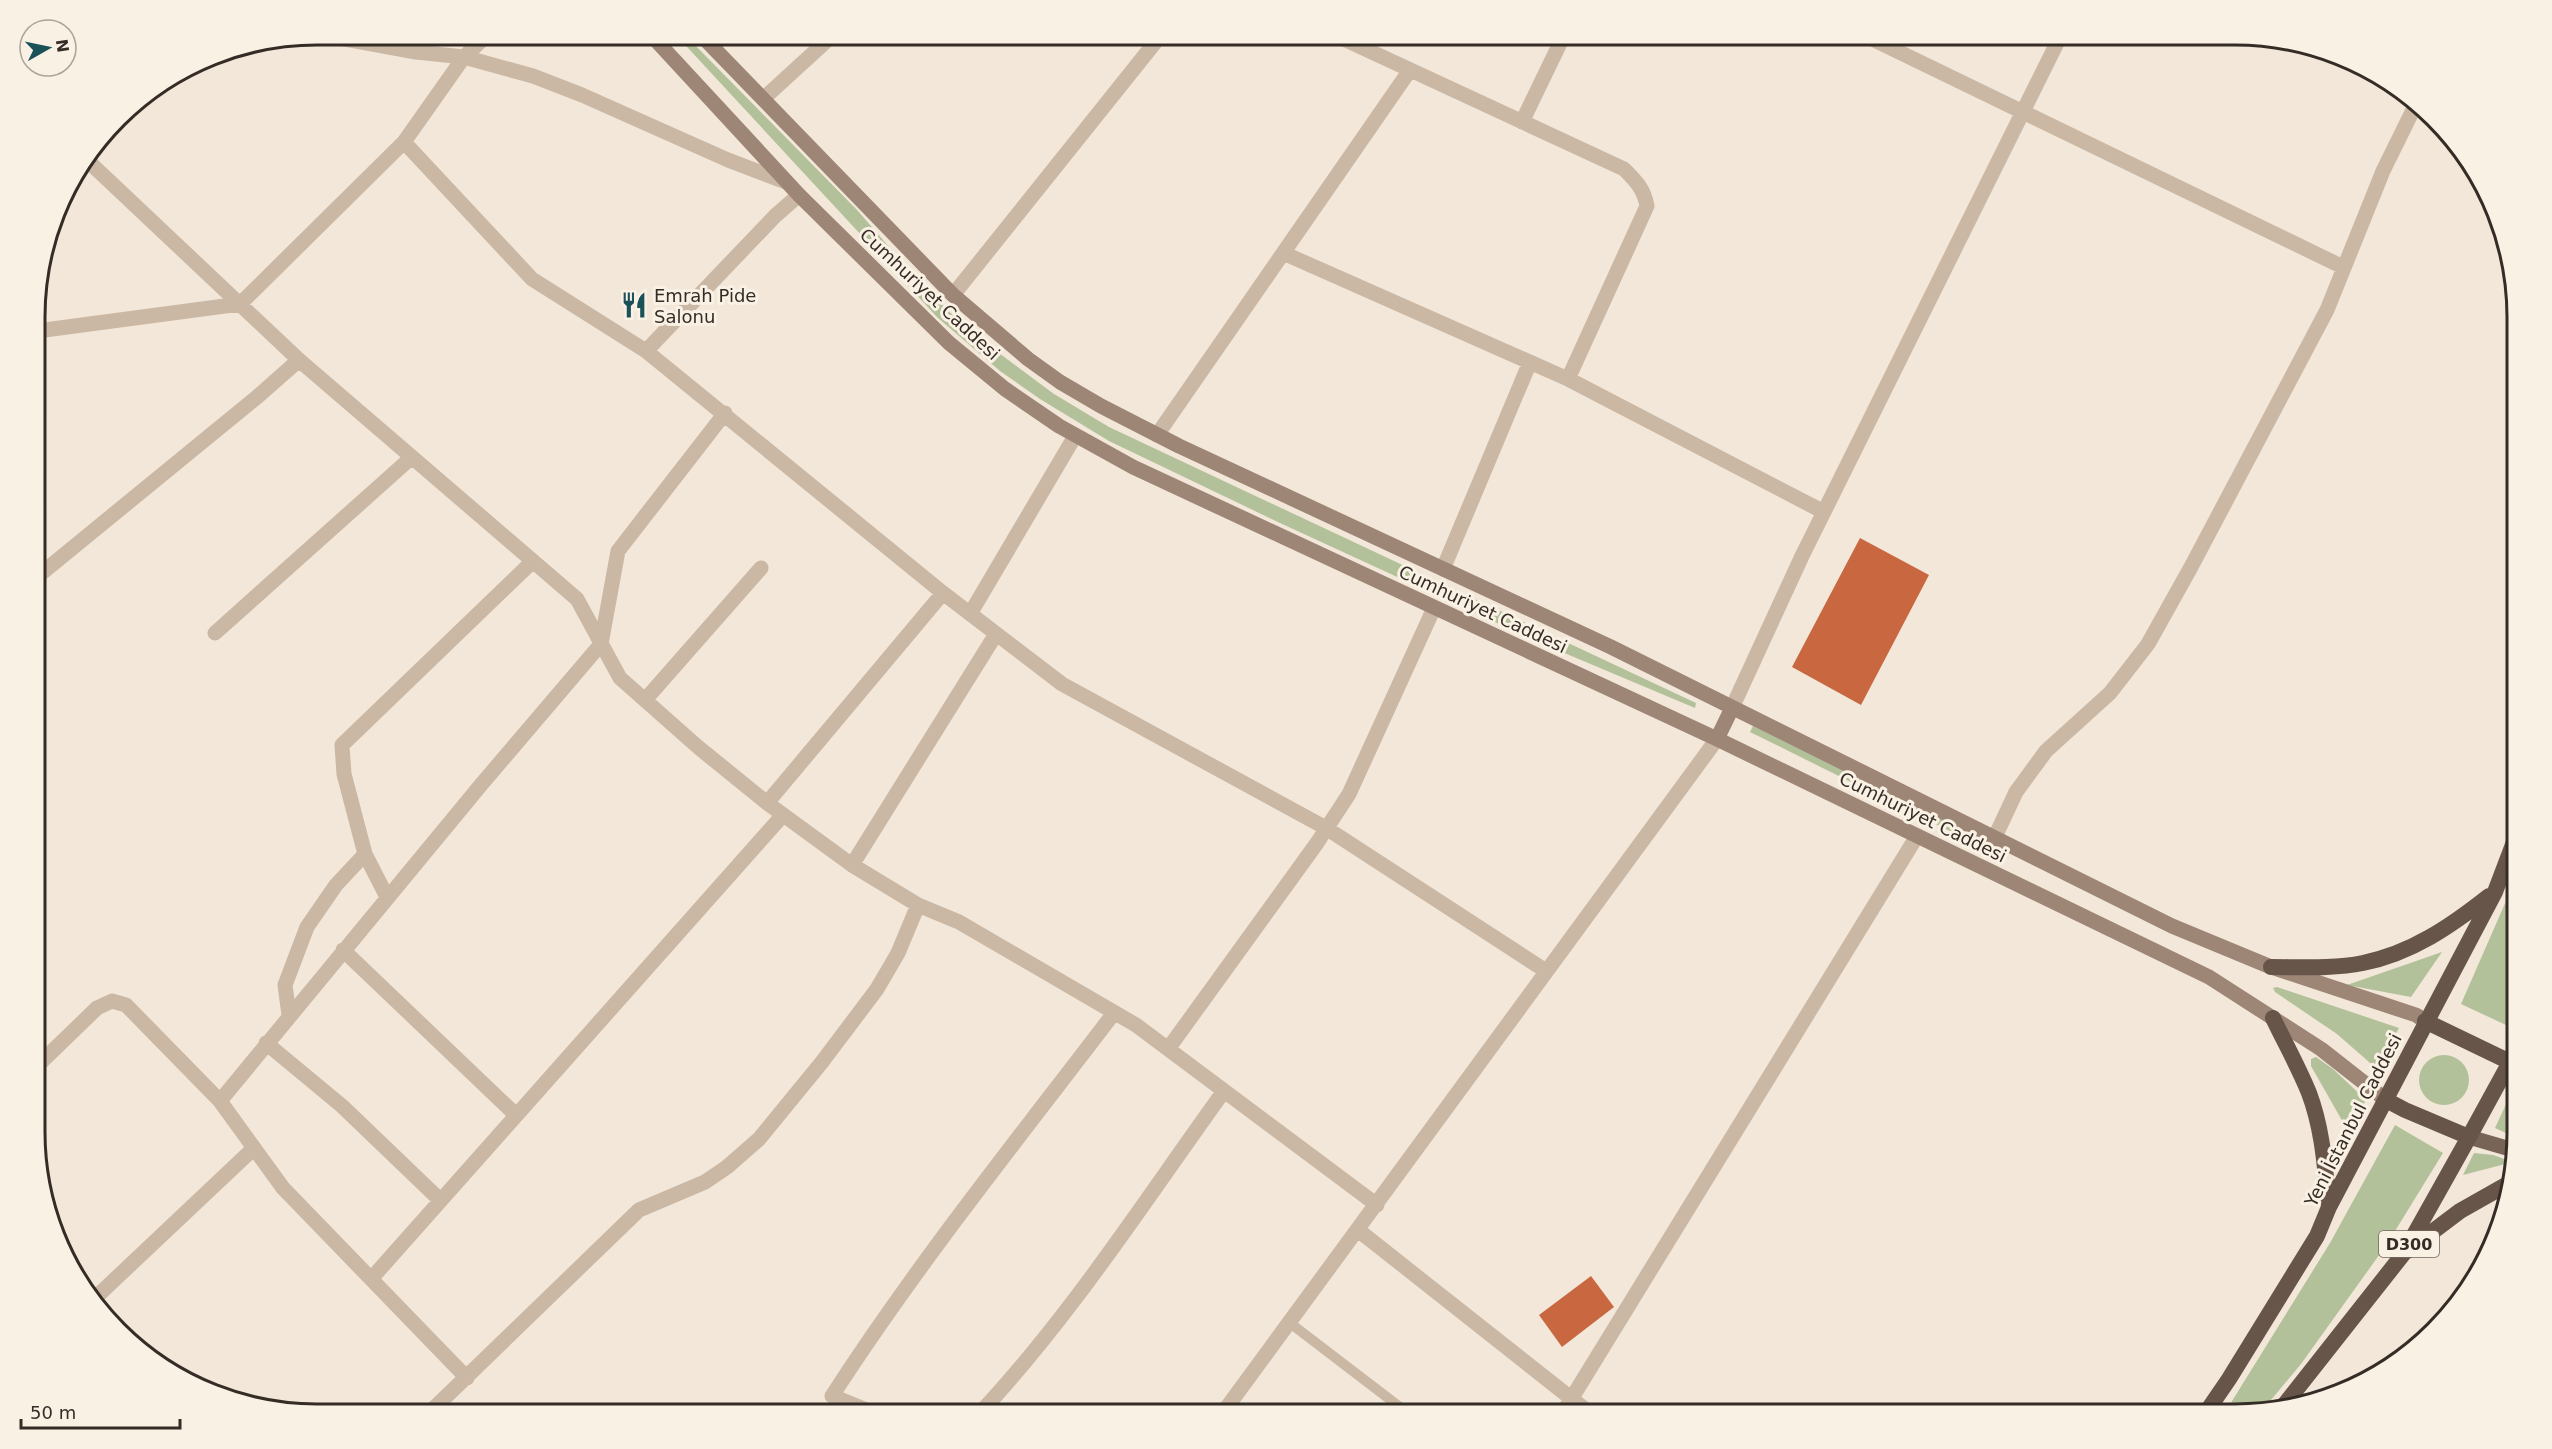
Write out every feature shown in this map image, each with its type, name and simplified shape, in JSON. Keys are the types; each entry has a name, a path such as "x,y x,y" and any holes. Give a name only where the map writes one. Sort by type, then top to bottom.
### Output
{"highway":[{"name":"Yeni İstanbul Caddesi","path":"2212,1404 2311,1245 2425,1021 2495,892 2507,860"},
{"path":"2271,967 2331,967 2363,963 2386,956 2432,938 2495,892"},
{"path":"2273,1018 2309,1093 2321,1137 2329,1208"},
{"path":"2425,1021 2507,1061"},
{"name":"D300","path":"2288,1399 2404,1253 2507,1074"},
{"path":"2386,1100 2469,1137"},
{"path":"2404,1253 2460,1211 2501,1188"}],"main road":[{"name":"Cumhuriyet Caddesi","path":"661,45 786,182 949,343 1005,389 1075,436 1133,467 1718,739 2209,977 2321,1049 2386,1100"},
{"name":"Cumhuriyet Caddesi","path":"711,45 953,295 1028,359 1059,382 1157,435 1611,647 2172,926 2271,967 2425,1021"},
{"path":"1718,739 1732,708"},
{"path":"2469,1137 2506,1148"}],"street":[{"path":"380,45 416,52 464,57 533,76 582,95 728,160 786,182"},
{"path":"45,330 240,304 404,142 464,57 476,45"},
{"path":"763,99 821,45"},
{"path":"953,295 1152,45"},
{"path":"1358,45 1624,169 1639,183 1645,194 1647,206 1568,379"},
{"path":"1522,122 1559,45"},
{"path":"1886,45 2343,267"},
{"path":"1732,708 1824,512 2056,45"},
{"path":"1157,435 1410,70"},
{"path":"1994,839 2016,792 2046,751 2110,693 2148,644 2327,310 2383,171 2413,111"},
{"path":"404,142 532,279 646,351 725,413 943,593 1062,684 1326,828 1546,971"},
{"path":"92,165 299,360 577,598 620,678 767,803 852,865 918,905 959,922 1114,1012 1168,1049 1377,1204"},
{"path":"646,351 775,216 799,195"},
{"path":"1283,253 1568,379 1824,512"},
{"path":"45,570 299,360"},
{"path":"1443,569 1530,362"},
{"path":"220,1101 387,897 601,644 618,551 725,413"},
{"path":"970,614 1075,436"},
{"path":"215,633 412,457"},
{"path":"387,897 365,854 344,774 342,745 533,561"},
{"path":"645,700 761,568"},
{"path":"767,803 943,593"},
{"path":"1168,1049 1349,794 1434,608"},
{"path":"852,865 996,634"},
{"path":"1229,1404 1718,739"},
{"path":"371,1279 783,815"},
{"path":"1569,1404 1917,836"},
{"path":"290,1015 285,985 307,927 336,885 365,854"},
{"path":"439,1404 639,1210 705,1182 727,1167 759,1139 822,1062 877,988 898,953 918,905"},
{"path":"343,950 516,1115"},
{"path":"45,1058 97,1008 112,1001 126,1005 220,1101 283,1188 467,1378"},
{"path":"852,1404 832,1396 864,1347 1114,1012"},
{"path":"266,1043 342,1106 440,1200"},
{"path":"988,1404 1024,1365 1060,1318 1224,1091"},
{"path":"99,1295 254,1148"},
{"path":"1358,1230 1578,1404"}],"lane":[{"path":"1290,1323 1396,1404"}],"green space":[{"path":"685,45 695,45 858,211 921,284 968,330 1054,394 1109,427 1696,703 1695,708 1543,644 1280,523 1109,441 1040,399 1000,371 937,317"},
{"path":"1753,726 1955,825 1952,832 1750,732"},
{"path":"2507,899 2506,1025 2461,1004"},
{"path":"2442,952 2411,997 2347,985"},
{"path":"2277,987 2399,1028 2377,1069 2337,1034 2275,992 2273,988"},
{"path":"2439,1055 2449,1055 2462,1062 2469,1075 2469,1085 2462,1098 2449,1105 2439,1105 2430,1101 2423,1094 2419,1085 2419,1075 2423,1066 2430,1059"},
{"path":"2316,1057 2333,1069 2366,1100 2348,1131 2311,1066 2311,1059"},
{"path":"2507,1102 2507,1133 2495,1128"},
{"path":"2395,1125 2443,1153 2387,1244 2301,1364 2269,1402 2230,1404 2330,1243"},
{"path":"2474,1153 2493,1155 2505,1159 2505,1164 2463,1175"}],"building":[{"path":"1860,538 1929,575 1861,705 1792,667"},
{"path":"1591,1276 1614,1307 1562,1347 1539,1315"}],"place":[{"name":"Emrah Pide Salonu","path":"634,305"}]}
